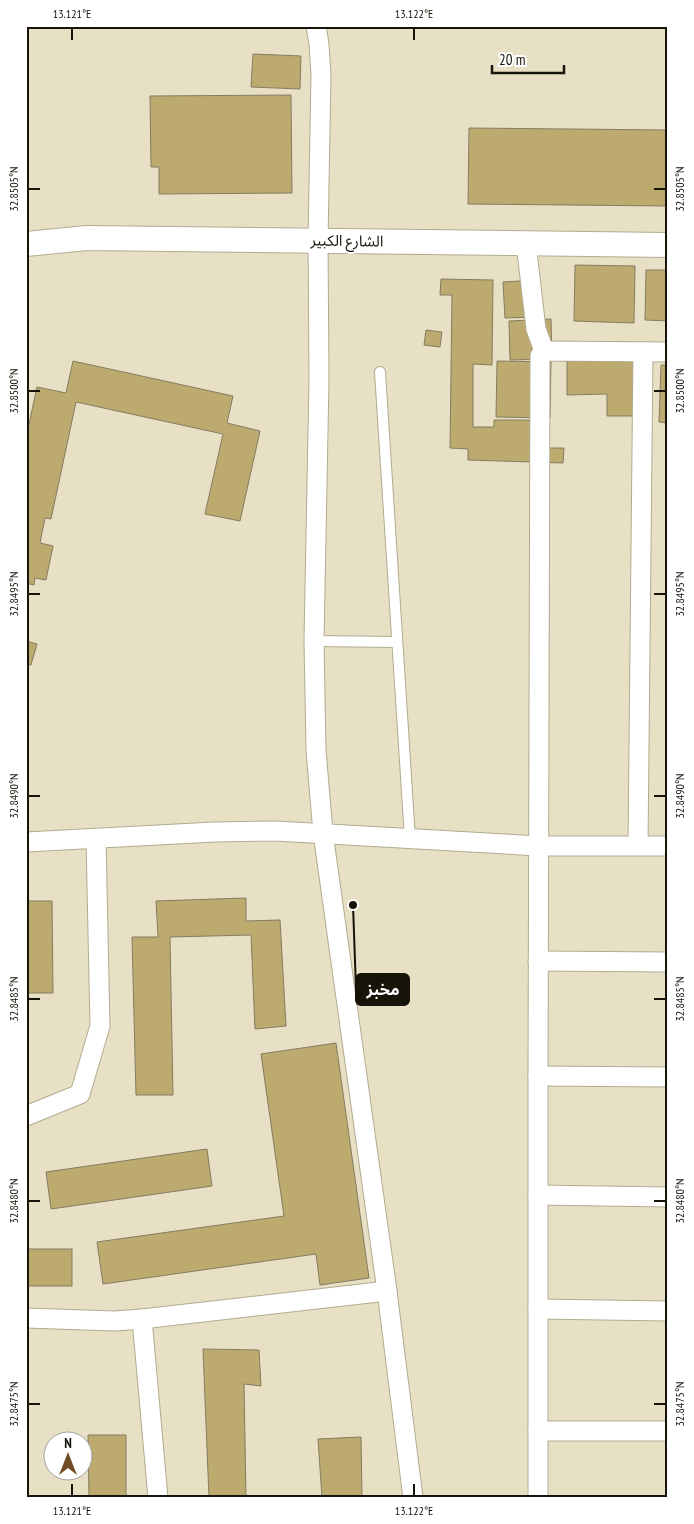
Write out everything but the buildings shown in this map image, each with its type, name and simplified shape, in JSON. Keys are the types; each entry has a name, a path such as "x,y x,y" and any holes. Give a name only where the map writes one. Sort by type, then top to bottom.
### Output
{"street":[{"path":"316,26 321,75 318,240 319,379 314,641 316,750 323,833 387,1291 413,1498"},
{"name":"الشارع الكبير","path":"26,244 87,238 668,245"},
{"path":"526,243 536,329 544,351"},
{"path":"544,351 668,352"},
{"path":"538,1498 540,356 544,351"},
{"path":"638,846 643,352"},
{"path":"26,842 276,831 540,846 668,846"},
{"path":"26,1116 80,1094 100,1026 96,839"},
{"path":"538,961 668,962"},
{"path":"538,1076 668,1076"},
{"path":"538,1195 668,1197"},
{"path":"26,1318 115,1321 142,1319 387,1291"},
{"path":"538,1309 668,1311"},
{"path":"142,1319 158,1498"},
{"path":"538,1431 668,1431"}],"lane":[{"path":"380,372 410,839"},
{"path":"314,641 397,642"}],"place":[{"name":"مخبز","path":"353,905"}]}
